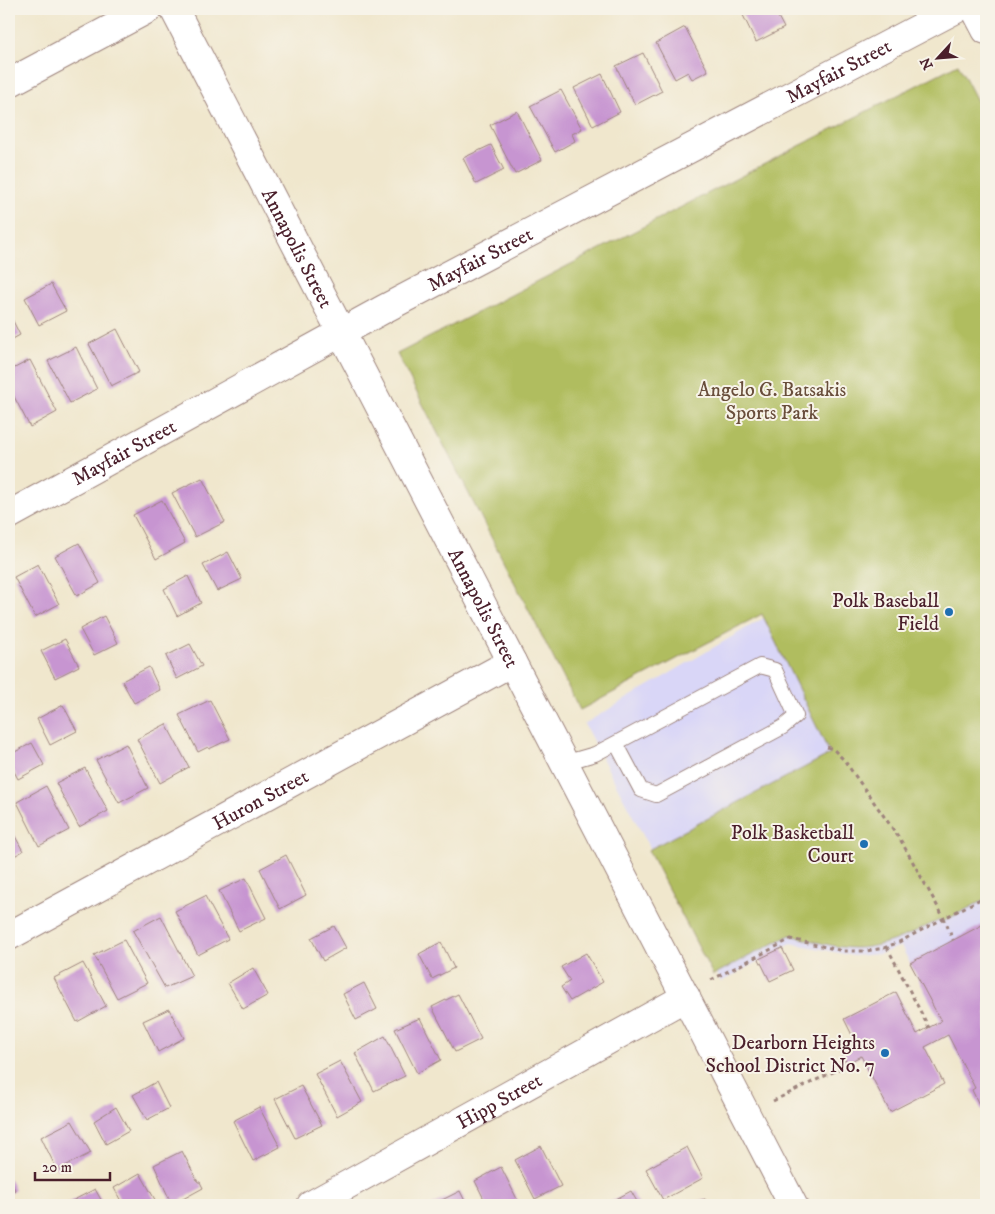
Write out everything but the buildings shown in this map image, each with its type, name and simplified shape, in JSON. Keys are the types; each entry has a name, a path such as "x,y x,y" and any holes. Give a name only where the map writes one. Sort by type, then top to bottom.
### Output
{"street":[{"path":"9,83 148,9"},
{"name":"Annapolis Street","path":"174,9 793,1205"},
{"name":"Mayfair Street","path":"9,515 393,304 956,9"},
{"path":"975,9 986,30"},
{"name":"Huron Street","path":"9,936 512,662"},
{"name":"Hipp Street","path":"311,1205 686,997"}],"lane":[{"path":"564,763 595,754 760,666 775,670 796,716 784,727 656,796 640,790 616,743"}],"path":[{"path":"826,747 833,749 844,760 900,839 944,918 954,940"},
{"path":"711,980 791,939 843,951 866,951 887,947 986,896"},
{"path":"887,947 929,1028"},
{"path":"773,1101 841,1068 844,1058"}],"shaded area":[{"path":"986,515 986,1119 972,1090 975,1088 901,946 880,954 853,956 791,943 721,982 584,724 767,616"}],"green space":[{"name":"Angelo G. Batsakis Sports Park","path":"958,64 986,118 986,899 942,922 940,920 899,938 877,945 847,948 790,935 713,975 648,850 830,754 762,614 580,710 397,354"}],"place":[{"name":"Polk Baseball Field","path":"949,612"},
{"name":"Polk Basketball Court","path":"864,844"},
{"name":"Dearborn Heights School District No. 7","path":"885,1053"}]}
